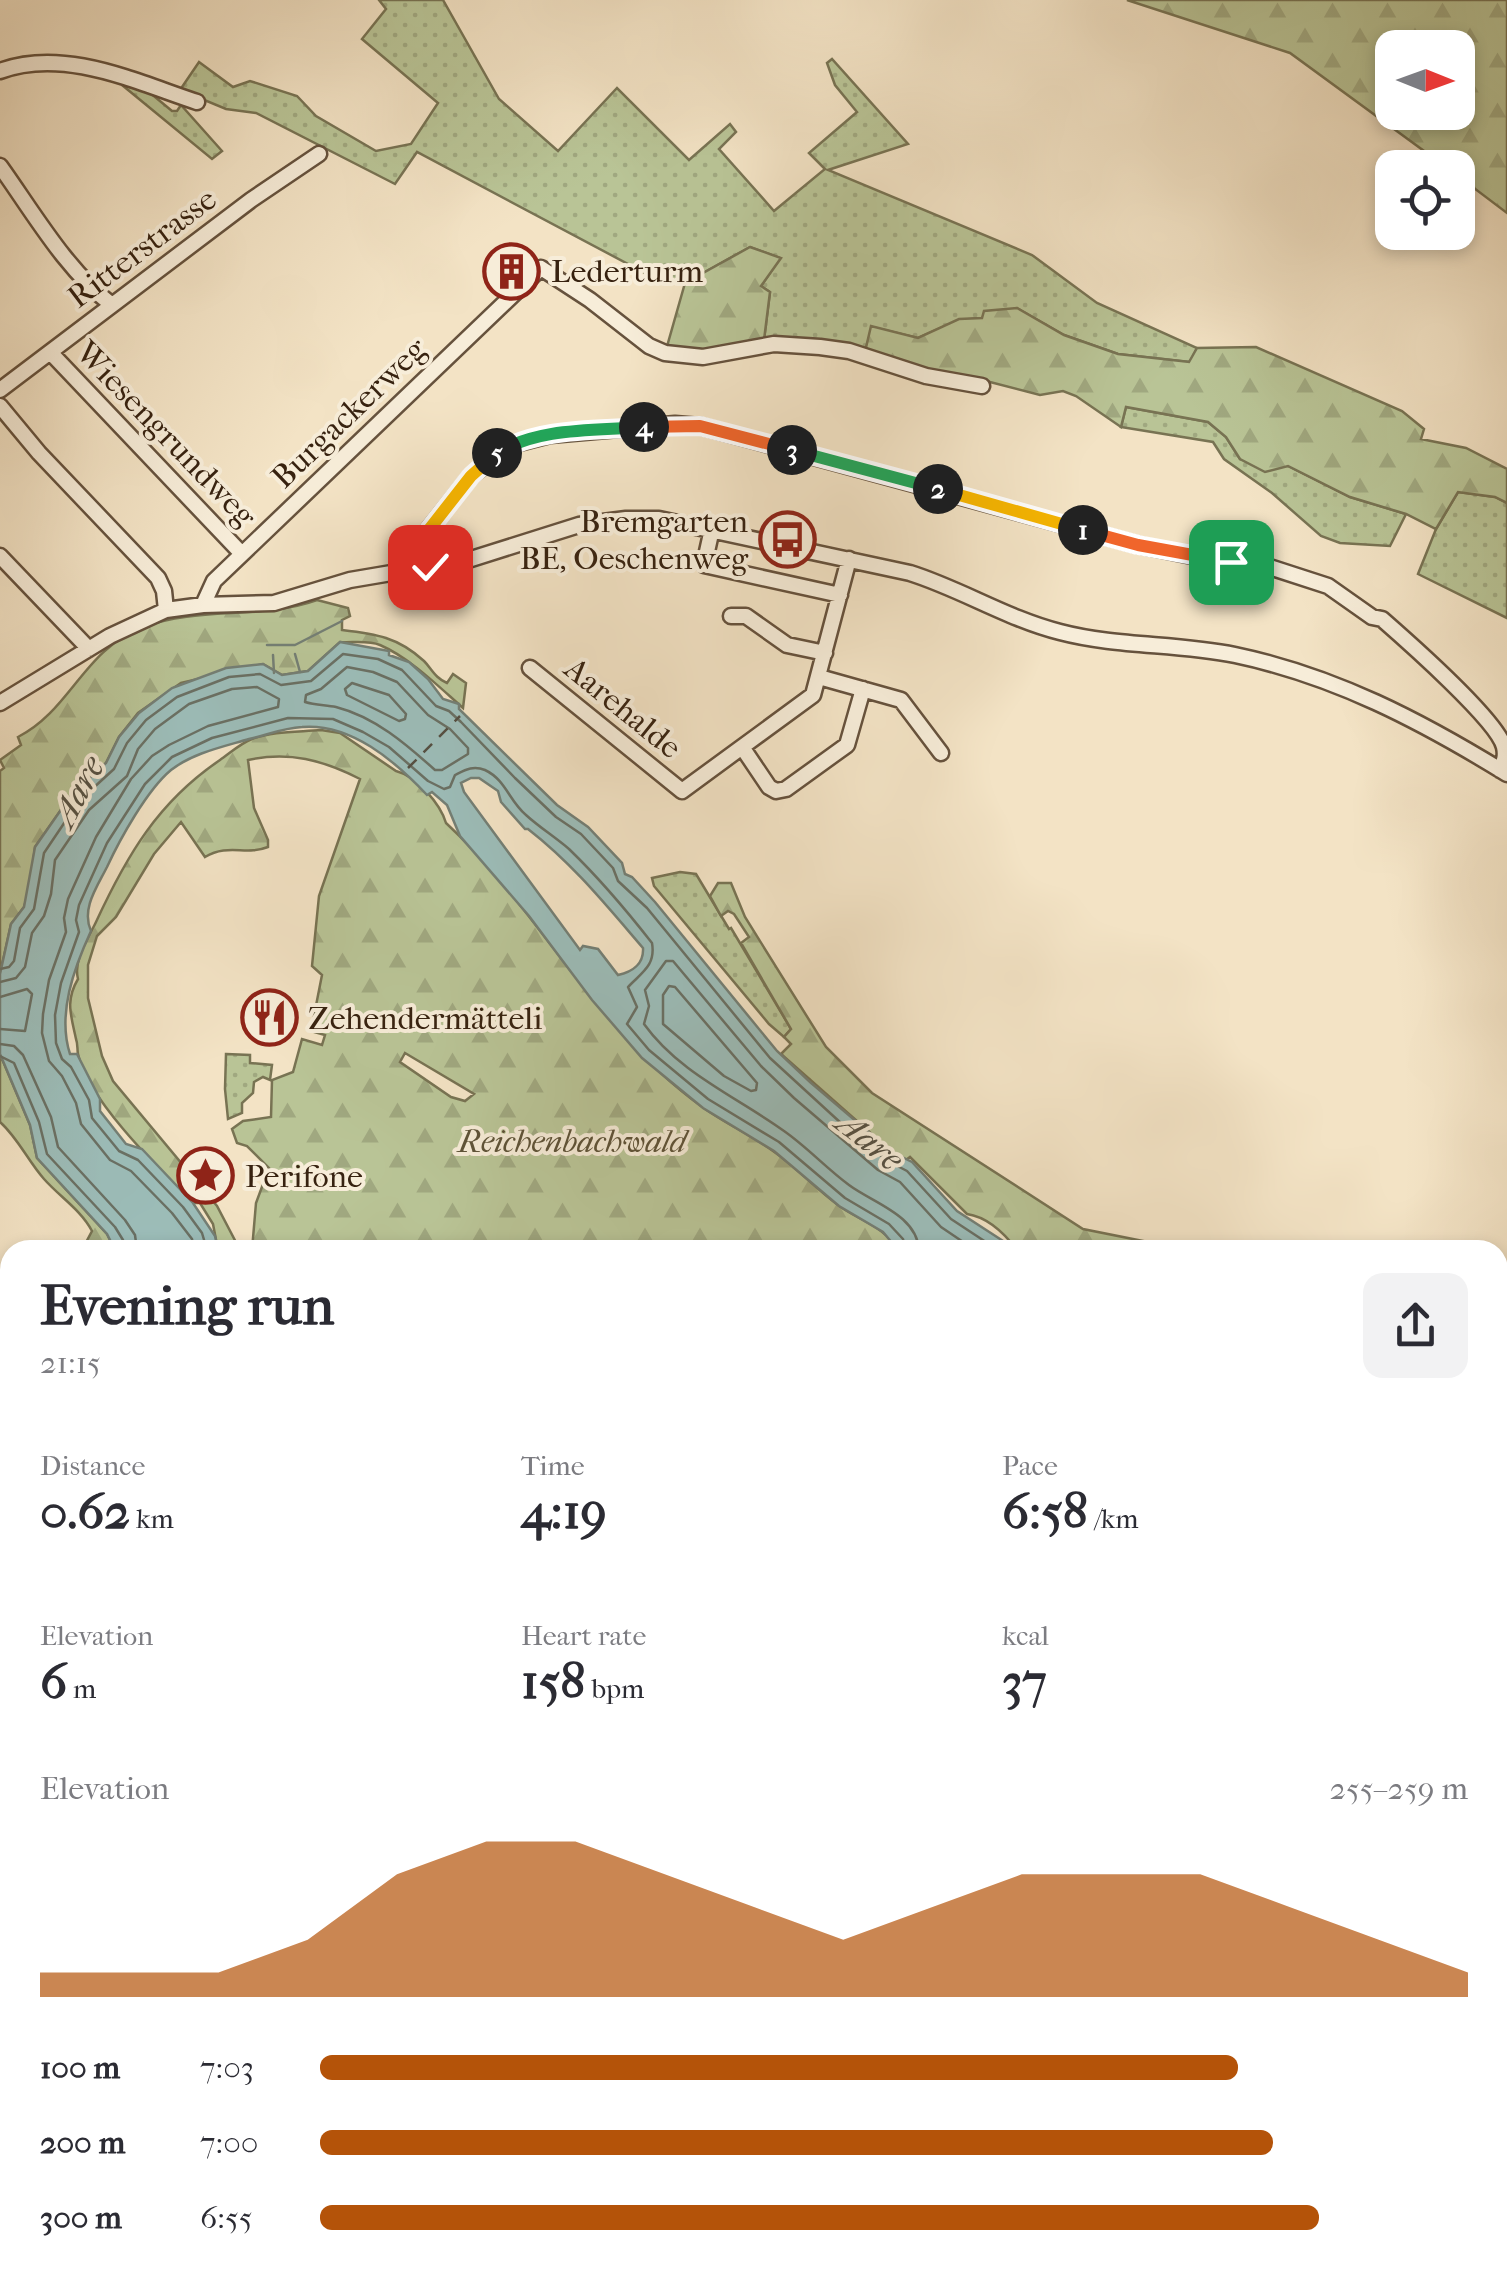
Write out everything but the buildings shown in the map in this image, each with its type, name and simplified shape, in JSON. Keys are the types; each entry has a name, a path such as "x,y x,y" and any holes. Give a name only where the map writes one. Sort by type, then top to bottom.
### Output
{"street":[{"path":"0,71 40,62 71,64 196,102"},
{"name":"Ritterstrasse","path":"0,390 251,200 319,154"},
{"path":"0,166 61,250 112,305"},
{"name":"Burgackerweg","path":"202,604 214,582 242,554 541,268 650,346 666,353 693,358 774,344 820,347 850,351 926,376 982,386"},
{"name":"Wiesengrundweg","path":"50,352 242,554"},
{"path":"0,406 38,453 158,578 166,610"},
{"path":"0,704 110,636 166,610 202,604 274,603 327,585 468,560 591,522 659,519 946,584 1062,633 1216,652 1313,676 1412,718 1503,772 1502,740 1448,679 1382,619 1372,617 1328,586 1254,562 1217,562 1138,545 700,426 675,424 550,434 510,445 471,476 406,559 404,571"},
{"path":"712,528 704,565 840,595"},
{"path":"0,556 89,649"},
{"path":"848,559 810,700 742,747 769,787 786,790 847,745 863,689"},
{"path":"731,616 746,616 787,645 825,653"},
{"name":"Aarehalde","path":"530,668 682,791 742,747"},
{"path":"819,677 905,703 941,753"}],"green space":[{"path":"379,0 443,0 499,99 558,151 617,88 689,160 730,124 736,132 719,149 774,211 825,169 809,153 857,112 835,85 827,63 832,59 908,144 828,170 1032,255 1097,303 1197,348 1190,362 1118,354 1064,335 1017,308 959,320 918,338 872,327 865,352 764,340 770,292 761,286 780,258 750,247 685,283 660,281 417,152 395,184 256,113 226,109 180,90 199,62 233,87 250,81 297,96 316,116 376,151 411,144 438,103 362,39 386,9"},
{"path":"1127,0 1507,0 1507,213 1475,189 1475,150 1423,150 1395,130 1475,130 1475,30 1375,30 1375,115 1290,53"},
{"path":"122,85 149,92 172,111 181,105 222,151 212,159"},
{"path":"750,247 781,258 761,286 770,292 764,340 694,353 666,350 685,283"},
{"path":"1017,308 1064,335 1118,354 1189,362 1197,348 1256,347 1402,411 1424,429 1421,439 1466,448 1507,469 1507,503 1495,497 1458,492 1436,529 1406,514 1350,497 1288,466 1265,472 1240,459 1226,437 1208,422 1126,407 1121,427 1063,391 1040,395 925,372 865,352 871,326 918,338 959,319 982,318 984,311"},
{"path":"1126,407 1208,422 1226,437 1240,459 1288,466 1350,497 1406,514 1390,546 1340,543 1321,536 1272,493 1224,459 1213,442 1121,427"},
{"path":"1458,492 1495,497 1507,503 1507,618 1418,574 1436,529"},
{"path":"317,600 348,608 350,616 342,620 342,630 396,642 424,661 443,681 447,683 453,674 466,683 463,708 402,657 370,643 340,642 308,671 282,675 263,664 181,683 138,713 119,737 106,763 72,794 35,847 30,888 24,907 11,924 0,974 0,771 4,768 0,760 21,745 18,737 51,712 106,650 143,627 186,617 274,610"},
{"name":"Reichenbachwald","path":"321,730 340,733 419,784 446,823 511,893 599,1006 664,1076 891,1240 253,1240 256,1203 269,1168 247,1146 237,1143 232,1129 243,1121 271,1117 272,1080 293,1072 302,1039 322,1045 325,1035 311,1031 322,975 312,966 319,896 360,779 319,762 278,756 248,760 254,808 268,847 222,851 205,857 181,822 154,854 116,917 97,936 88,965 88,998 102,1056 113,1081 217,1206 235,1240 216,1240 213,1224 200,1203 193,1203 144,1153 95,1092 78,1054 70,1001 82,950 146,832 198,776 236,748 268,734","holes":["405,1053 474,1094 465,1101 451,1097 400,1062"]},
{"path":"680,872 696,874 731,928 791,1029 784,1037 654,886 652,878"},
{"path":"718,883 731,883 745,917 826,1047 872,1093 1083,1229 1138,1240 1009,1240 995,1227 967,1214 910,1157 906,1160 892,1152 781,1054 791,1044 784,1037 791,1029 741,943 749,937 734,914 728,911 721,916 710,896"},
{"path":"0,1054 30,1125 37,1158 110,1240 87,1240 92,1231 87,1223 44,1179 0,1122"},
{"path":"226,1054 250,1055 250,1063 272,1065 270,1080 263,1077 254,1082 253,1093 242,1103 242,1113 228,1119 225,1089"}],"water":[{"name":"Aare","path":"340,642 389,651 389,655 409,662 443,699 459,704 459,709 557,805 588,827 777,1051 892,1152 912,1162 957,1211 1002,1240 890,1240 839,1206 774,1151 703,1108 642,1058 592,1000 529,916 460,836 447,805 432,792 427,795 386,757 355,738 320,727 302,727 208,751 171,770 135,816 91,898 91,931 73,976 66,1007 70,1054 77,1054 100,1099 100,1111 126,1144 142,1149 193,1203 216,1240 110,1240 37,1158 30,1125 0,1054 0,974 11,924 24,907 35,847 72,794 106,763 119,737 139,713 172,688 226,668 263,664 282,675 308,671","holes":["479,778 498,791 501,802 525,829 574,871 643,948 636,966 618,975 598,949 583,946 580,950 461,783"]}],"waterway":[{"path":"267,645 295,645 342,621"},
{"path":"295,654 300,672"},
{"path":"273,655 274,673"}],"ferry route":[{"path":"408,768 460,716"}],"place":[{"name":"Lederturm","path":"512,271"},
{"name":"Bremgarten BE, Oeschenweg","path":"787,539"},
{"name":"Zehendermätteli","path":"269,1018"},
{"name":"Perifone","path":"206,1176"}],"route":[{"path":"430,567 404,571 404,562 471,476 510,445 550,434 675,424 764,442 1138,545 1231,562"}]}
